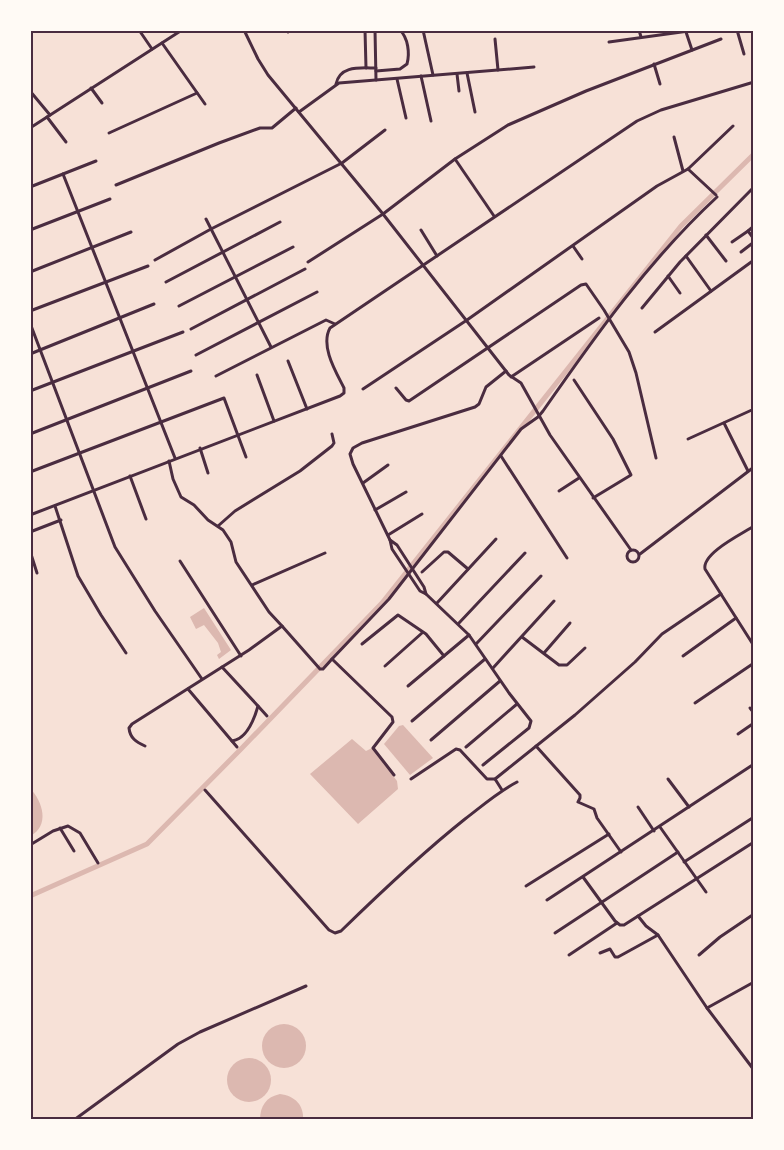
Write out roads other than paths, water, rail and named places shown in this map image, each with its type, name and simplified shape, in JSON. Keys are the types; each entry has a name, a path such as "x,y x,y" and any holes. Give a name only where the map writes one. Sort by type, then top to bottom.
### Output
{"street":[{"path":"139,30 152,50"},
{"path":"30,128 182,30"},
{"path":"244,30 263,67 424,265 506,371 521,383 538,416 579,478 631,550 636,550 640,554"},
{"path":"365,30 366,68"},
{"path":"375,30 376,80"},
{"path":"336,84 340,73 352,69 400,69 407,64 407,44 400,30"},
{"path":"423,30 433,75"},
{"path":"639,30 641,37"},
{"path":"609,42 696,30"},
{"path":"737,30 744,54"},
{"path":"686,31 692,50"},
{"path":"495,39 498,70"},
{"path":"308,262 383,214 455,159 508,125 585,91 721,39"},
{"path":"162,43 205,104"},
{"path":"654,64 660,84"},
{"path":"116,185 219,143 260,128 276,126 336,84 534,68"},
{"path":"467,73 475,112"},
{"path":"457,74 459,91"},
{"path":"421,76 431,121"},
{"path":"396,78 406,118"},
{"path":"30,515 344,393 327,343 328,331 335,324 648,115 754,82"},
{"path":"91,88 102,103"},
{"path":"30,91 66,142"},
{"path":"109,133 197,93"},
{"path":"363,389 467,320 657,186 683,172 733,126"},
{"path":"155,260 211,229 342,164 385,130"},
{"path":"674,138 683,172"},
{"path":"455,159 494,216"},
{"path":"30,188 96,161"},
{"path":"169,461 173,479 181,497 218,526 231,542 233,556 269,612 322,670 384,605 521,429 538,416 609,318 666,247 716,196 688,168"},
{"path":"63,174 175,458"},
{"path":"642,309 686,256 754,187"},
{"path":"30,230 110,199"},
{"path":"206,219 272,347"},
{"path":"166,282 280,222"},
{"path":"732,242 754,226"},
{"path":"421,230 437,256"},
{"path":"741,252 754,241 748,231"},
{"path":"30,272 131,232"},
{"path":"706,235 726,261"},
{"path":"573,246 582,259"},
{"path":"179,306 293,247"},
{"path":"686,256 711,291"},
{"path":"655,332 754,260"},
{"path":"30,310 148,266"},
{"path":"191,329 305,269"},
{"path":"668,276 680,293"},
{"path":"396,388 409,400 584,284 588,286 604,310 628,352 636,373 656,458"},
{"path":"196,355 317,292"},
{"path":"30,354 154,304"},
{"path":"511,377 599,318"},
{"path":"216,376 326,320 335,324"},
{"path":"30,323 115,547 202,679"},
{"path":"30,391 183,332"},
{"path":"288,361 307,409"},
{"path":"30,434 191,371"},
{"path":"483,765 531,726 528,717 469,635 437,603 420,591 392,549 388,535 350,454 353,448 362,443 475,407 479,404 486,387 506,371"},
{"path":"257,375 274,421"},
{"path":"574,380 608,432 631,475 593,498"},
{"path":"30,472 224,398 246,457"},
{"path":"688,440 754,409"},
{"path":"724,423 748,471"},
{"path":"218,526 235,511 300,471 332,446 334,443 332,434"},
{"path":"200,448 208,473"},
{"path":"501,456 567,558"},
{"path":"362,483 388,465"},
{"path":"631,550 627,557 631,562 638,561 640,554 754,467"},
{"path":"130,476 146,519"},
{"path":"559,491 579,478"},
{"path":"375,510 406,492"},
{"path":"55,506 78,576 100,615 126,653"},
{"path":"388,535 422,514"},
{"path":"30,532 61,520"},
{"path":"754,526 727,543 705,561 705,569 754,646"},
{"path":"437,603 496,539"},
{"path":"390,540 397,544 426,594"},
{"path":"30,551 37,573"},
{"path":"422,572 444,552 448,552 468,569"},
{"path":"458,624 525,552"},
{"path":"252,585 325,553"},
{"path":"180,561 241,656"},
{"path":"476,645 541,576"},
{"path":"411,779 456,749 460,750 487,779 495,779 575,715 635,662 662,634 721,594"},
{"path":"492,669 554,601"},
{"path":"362,644 398,615 428,637 444,656"},
{"path":"683,656 736,618"},
{"path":"544,653 570,623"},
{"path":"145,746 133,739 129,730 130,725 241,656 282,627"},
{"path":"385,666 422,633"},
{"path":"408,686 469,635"},
{"path":"522,637 563,666 585,648"},
{"path":"332,659 393,719 373,748 394,775"},
{"path":"412,721 485,659"},
{"path":"695,703 754,663"},
{"path":"222,667 267,716"},
{"path":"431,740 500,681"},
{"path":"188,688 237,747"},
{"path":"466,747 518,704"},
{"path":"232,741 237,740 246,732 258,706"},
{"path":"750,708 754,713"},
{"path":"738,734 754,723"},
{"path":"536,746 580,795 578,802 594,809 597,818 621,852"},
{"path":"547,900 754,765"},
{"path":"495,779 502,790"},
{"path":"668,779 689,807"},
{"path":"206,790 329,930 335,933 341,931 404,869 502,790 517,782"},
{"path":"638,807 654,831"},
{"path":"684,862 754,817"},
{"path":"30,845 68,826 80,833 98,863"},
{"path":"660,827 706,892"},
{"path":"60,828 74,851"},
{"path":"526,886 609,834"},
{"path":"583,877 617,923 624,925 754,842"},
{"path":"555,933 678,852"},
{"path":"699,955 720,937 754,914"},
{"path":"638,916 658,935 707,1008 754,1070"},
{"path":"569,955 617,923"},
{"path":"600,953 610,949 615,957 618,957 658,935"},
{"path":"707,1008 754,982"},
{"path":"74,1120 178,1044 200,1032 306,986"}],"waterway":[{"path":"30,896 147,844 241,749 382,603 681,226 754,154"}]}
